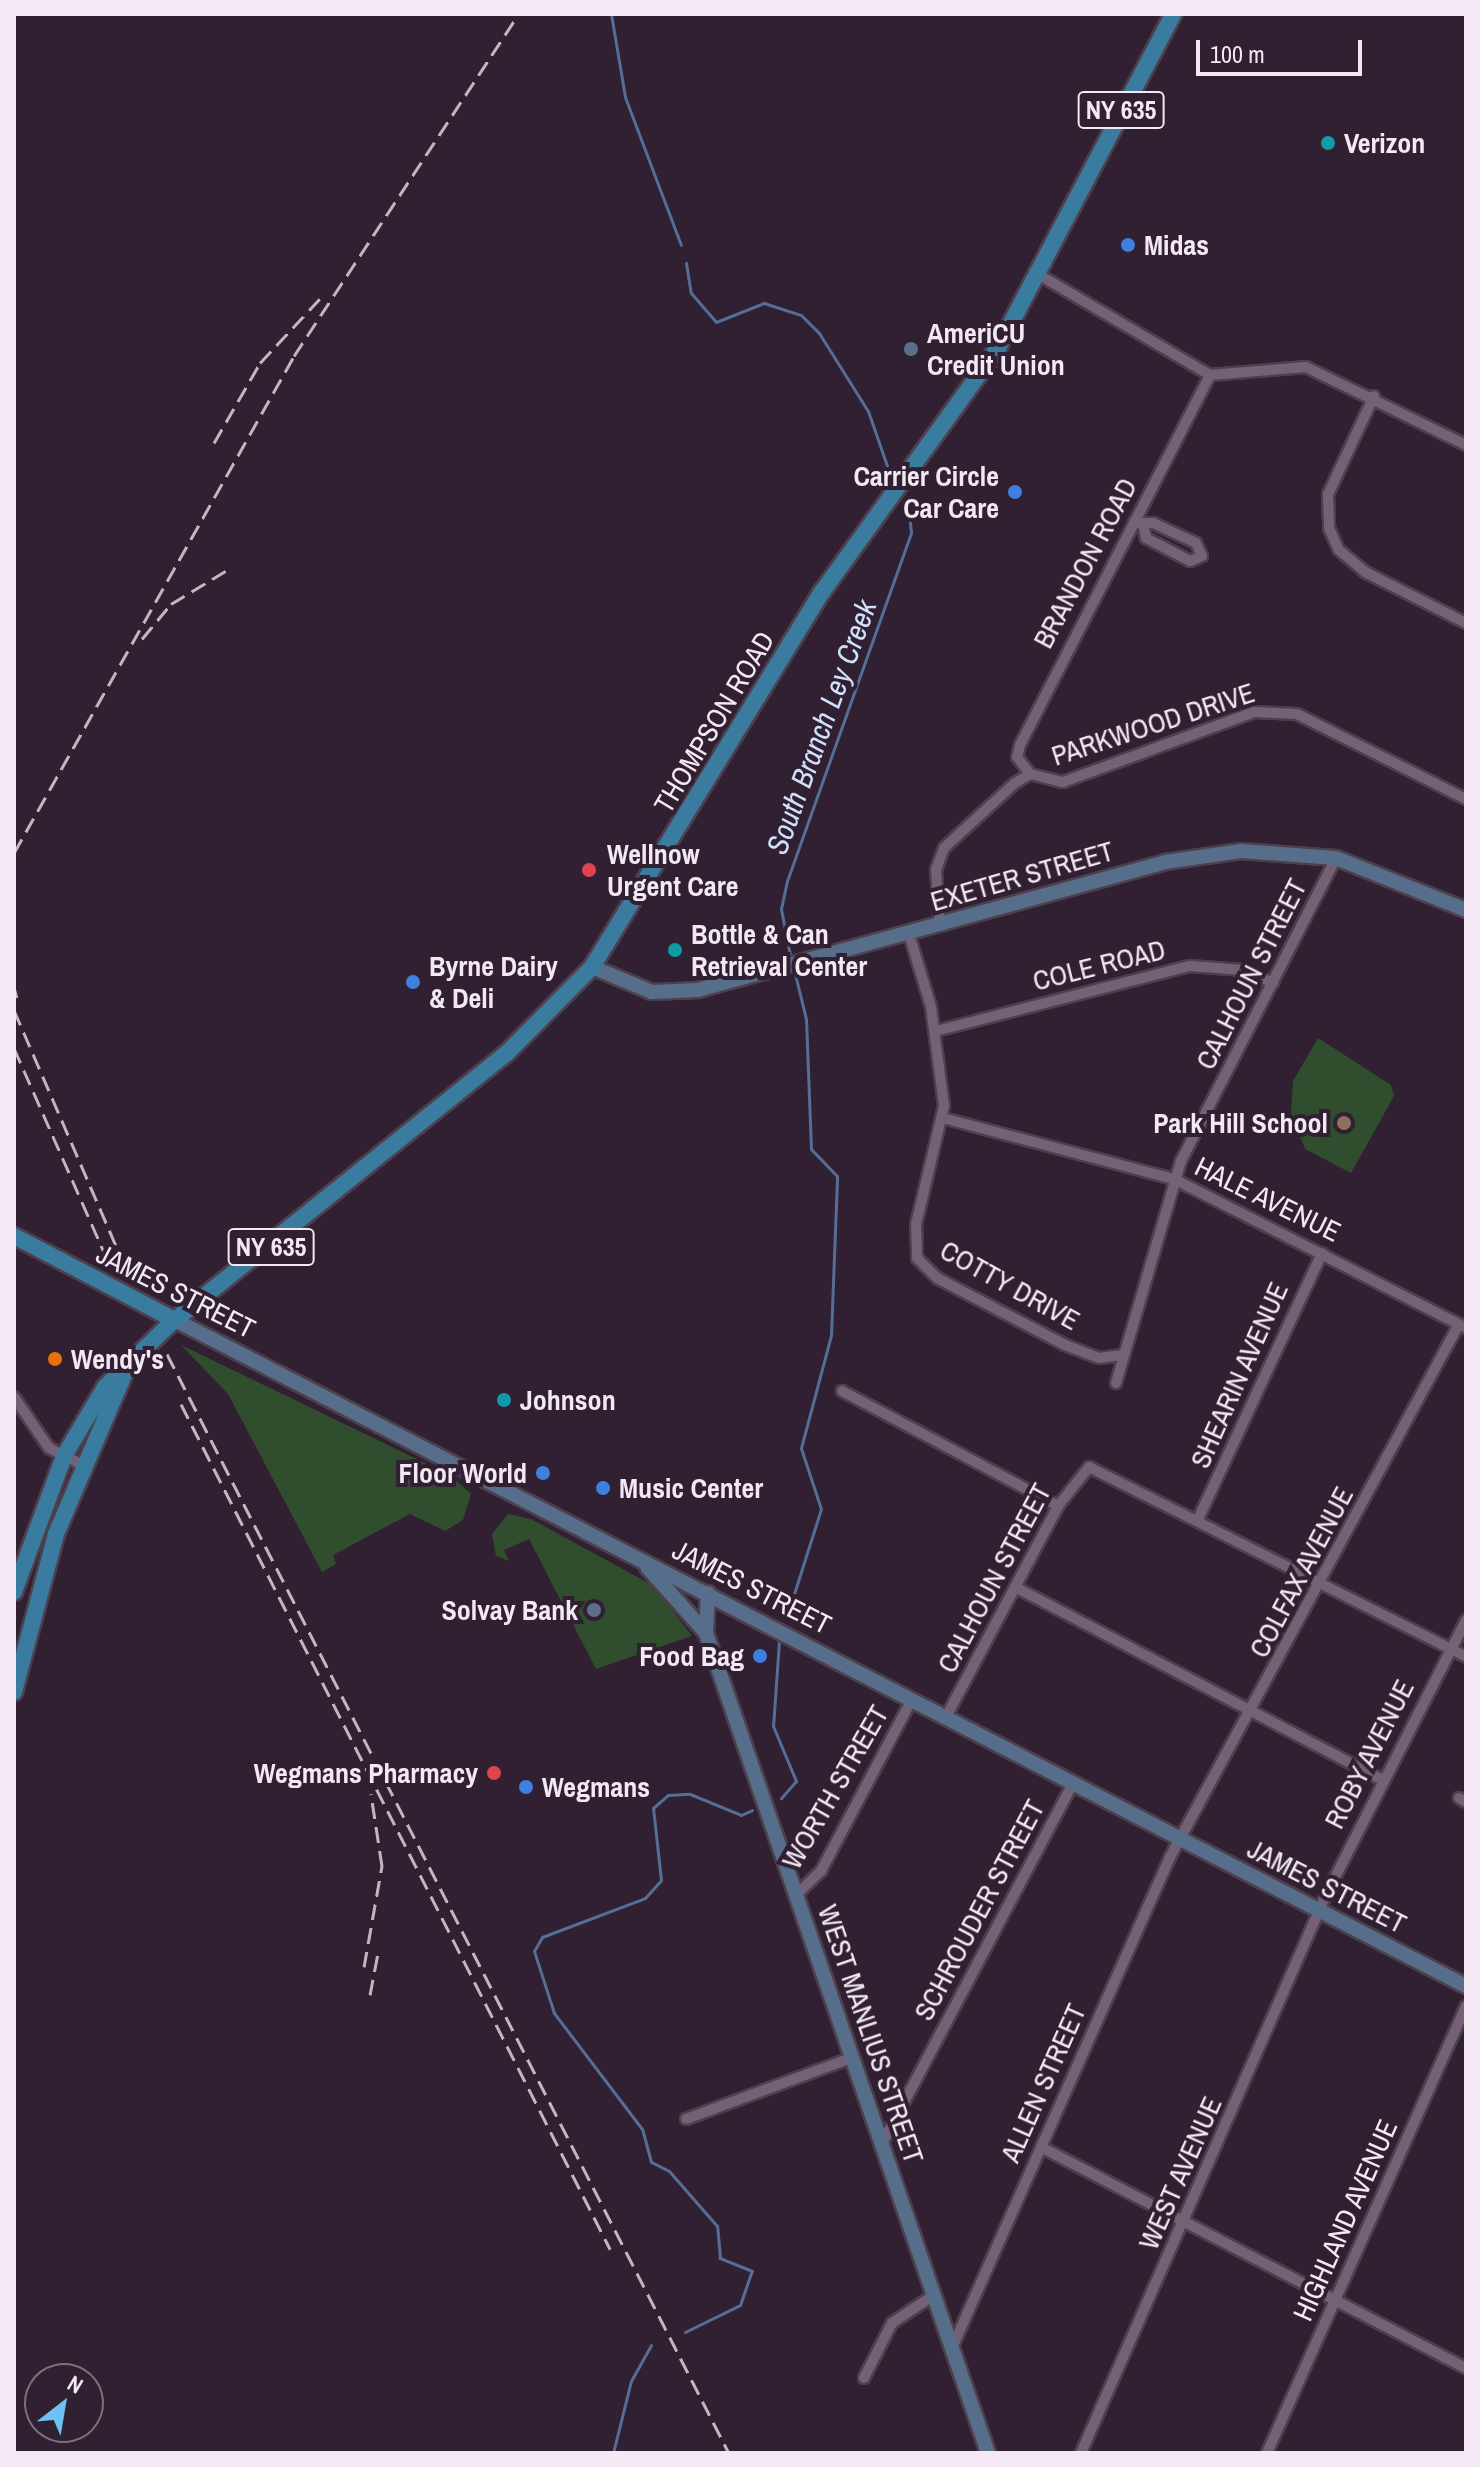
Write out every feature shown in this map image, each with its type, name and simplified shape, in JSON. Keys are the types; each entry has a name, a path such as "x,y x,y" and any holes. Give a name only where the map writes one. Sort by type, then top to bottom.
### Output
{"main road":[{"name":"THOMPSON ROAD","path":"14,1592 64,1456 105,1387 125,1372 175,1320 400,1145 592,967 822,592 998,348 1173,14"},
{"name":"JAMES STREET","path":"14,1236 175,1320"},
{"name":"THOMPSON ROAD","path":"14,1692 47,1563 125,1372"}],"street":[{"path":"1036,273 1210,375 1295,365 1374,396 1466,445"},
{"name":"BRANDON ROAD","path":"1030,774 1017,757 1020,745 1139,526 1210,375"},
{"path":"1374,396 1328,494 1329,528 1339,550 1365,572 1466,623"},
{"path":"1153,523 1196,543 1202,556 1190,561 1146,538 1139,526 1153,523"},
{"name":"PARKWOOD DRIVE","path":"940,926 936,870 944,848 1030,774 1063,782 1274,709 1297,714 1466,799"},
{"name":"EXETER STREET","path":"592,967 652,992 698,990 1212,854 1336,858 1466,910"},
{"name":"CALHOUN STREET","path":"1116,1383 1174,1179 1336,858"},
{"name":"COTTY DRIVE","path":"909,934 936,1031 943,1118 914,1236 920,1264 1065,1345 1099,1358 1123,1355"},
{"name":"COLE ROAD","path":"936,1031 1190,966 1243,970 1273,983"},
{"name":"HALE AVENUE","path":"943,1118 1174,1179 1463,1326"},
{"name":"SHEARIN AVENUE","path":"1199,1517 1322,1253"},
{"name":"JAMES STREET","path":"175,1320 1466,1986"},
{"name":"COLFAX AVENUE","path":"1181,1839 1255,1712 1463,1326"},
{"path":"842,1391 1058,1506"},
{"path":"14,1397 49,1448 85,1466"},
{"name":"CALHOUN STREET","path":"946,1717 1058,1506 1089,1467 1199,1517"},
{"path":"1199,1517 1323,1585 1466,1657"},
{"name":"WEST MANLIUS STREET","path":"633,1555 706,1633"},
{"path":"1015,1587 1383,1780"},
{"name":"WEST MANLIUS STREET","path":"708,1593 706,1633 988,2453"},
{"name":"ROBY AVENUE","path":"1323,1913 1383,1780 1466,1620"},
{"name":"WORTH STREET","path":"796,1895 821,1871 912,1699"},
{"name":"SCHROUDER STREET","path":"882,2144 1073,1783"},
{"name":"ALLEN STREET","path":"952,2348 1181,1839"},
{"name":"WEST AVENUE","path":"1081,2453 1323,1913"},
{"name":"HIGHLAND AVENUE","path":"1267,2453 1466,2006"},
{"path":"686,2119 851,2058"},
{"path":"1041,2147 1466,2368"},
{"path":"864,2378 892,2323 934,2295"}],"green space":[{"path":"1318,1038 1391,1085 1394,1096 1351,1173 1305,1149 1291,1113 1293,1081"},
{"path":"181,1345 450,1475 471,1494 463,1520 445,1531 410,1514 333,1555 336,1564 322,1572 228,1394"},
{"path":"508,1514 531,1519 654,1586 692,1636 596,1669 529,1539 504,1550 509,1561 496,1556 492,1534"}],"waterway":[{"name":"South Branch Ley Creek","path":"611,14 625,97 681,245"},
{"name":"South Branch Ley Creek","path":"686,263 691,293 716,322 764,303 801,315 819,333 868,411 887,466"},
{"name":"South Branch Ley Creek","path":"790,955 781,909 787,881 911,532 909,514"},
{"name":"South Branch Ley Creek","path":"787,1616 821,1509 801,1448 831,1335 837,1176 811,1149 806,1019 795,974"},
{"name":"South Branch Ley Creek","path":"779,1641 773,1726 796,1781 781,1798"},
{"name":"South Branch Ley Creek","path":"685,2332 740,2305 752,2271 720,2258 717,2226 669,2171 651,2162 642,2129 554,2013 534,1951 542,1937 645,1898 661,1880 653,1808 668,1795 690,1794 741,1815 752,1810"},
{"name":"South Branch Ley Creek","path":"613,2453 631,2381 651,2345"}],"railway":[{"path":"14,853 294,356 519,14"},
{"path":"214,443 260,363 325,293"},
{"path":"142,639 171,604 232,567"},
{"path":"14,987 17,998"},
{"path":"14,1010 128,1273"},
{"path":"14,1048 109,1263"},
{"path":"167,1354 729,2453"},
{"path":"181,1404 610,2249"},
{"path":"364,1967 382,1866 371,1794"},
{"path":"370,1995 378,1953"}],"place":[{"name":"Verizon","path":"1328,143"},
{"name":"Midas","path":"1128,245"},
{"name":"AmeriCU Credit Union","path":"911,349"},
{"name":"Carrier Circle Car Care","path":"1015,492"},
{"name":"Wellnow Urgent Care","path":"589,870"},
{"name":"Bottle & Can Retrieval Center","path":"675,950"},
{"name":"Byrne Dairy & Deli","path":"413,982"},
{"name":"Park Hill School","path":"1344,1123"},
{"name":"Wendy's","path":"55,1359"},
{"name":"Johnson","path":"504,1400"},
{"name":"Floor World","path":"543,1473"},
{"name":"Music Center","path":"603,1488"},
{"name":"Solvay Bank","path":"594,1610"},
{"name":"Food Bag","path":"760,1656"},
{"name":"Wegmans Pharmacy","path":"494,1773"},
{"name":"Wegmans","path":"526,1787"}]}
